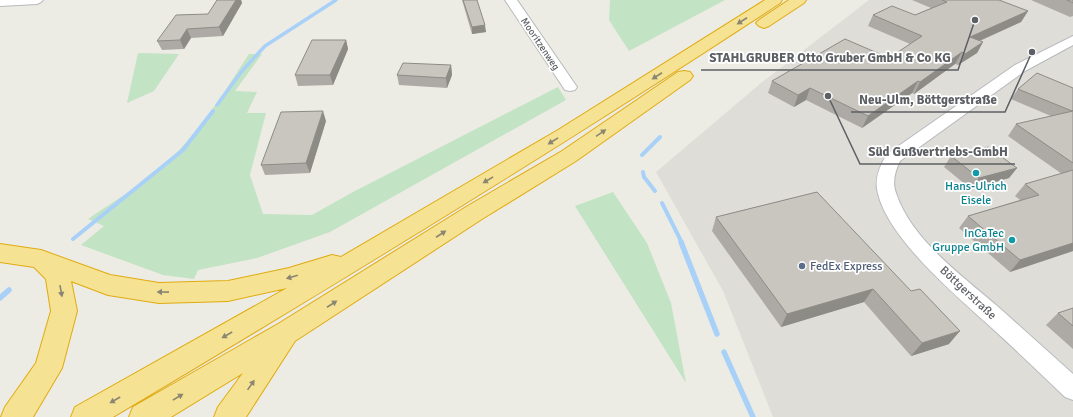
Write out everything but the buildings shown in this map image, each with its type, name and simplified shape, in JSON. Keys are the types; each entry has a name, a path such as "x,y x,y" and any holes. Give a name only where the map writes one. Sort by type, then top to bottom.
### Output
{"highway":[{"path":"86,417 369,252 634,92 775,0"},
{"path":"144,417 287,332 468,217 569,156 731,44 799,0"},
{"path":"0,253 41,259 108,285 159,293 228,291 290,278 369,252"},
{"path":"16,417 48,368 64,311 58,275 41,259"},
{"path":"229,417 287,332"}],"street":[{"path":"0,2 37,0"},
{"name":"Mooritzenweg","path":"511,0 570,87"},
{"name":"Böttgerstraße","path":"1073,40 1020,68 893,158 886,173 887,193 899,219 915,241 942,269 1073,389"}],"shaded area":[{"path":"869,0 1073,0 1073,417 773,417 723,291 656,172 761,83"}],"green space":[{"path":"610,0 725,0 629,51 609,20"},
{"path":"138,53 179,54 154,91 127,103"},
{"path":"249,54 262,54 235,91 257,92 247,113 266,113 250,175 263,214 312,215 353,192 558,87 566,100 330,232 257,258 198,270 194,279 163,275 81,245 104,226 88,219 149,177 181,148 208,114"},
{"path":"613,192 647,243 671,303 686,383 575,206"}],"waterway":[{"path":"217,105 242,71 265,46 336,0"},
{"path":"73,239 183,150 213,111"},
{"path":"642,155 660,137"},
{"path":"643,172 644,177 655,191"},
{"path":"662,203 682,243"},
{"path":"681,242 717,334"},
{"path":"0,298 9,290"},
{"path":"724,352 753,417"}],"place":[{"name":"STAHLGRUBER Otto Gruber GmbH & Co KG","path":"975,20"},
{"name":"Neu-Ulm, Böttgerstraße","path":"1032,52"},
{"name":"Süd Gußvertriebs-GmbH","path":"828,96"},
{"name":"Hans-Ulrich Eisele","path":"976,173"},
{"name":"InCaTec Gruppe GmbH","path":"1012,240"},
{"name":"FedEx Express","path":"802,266"}]}
